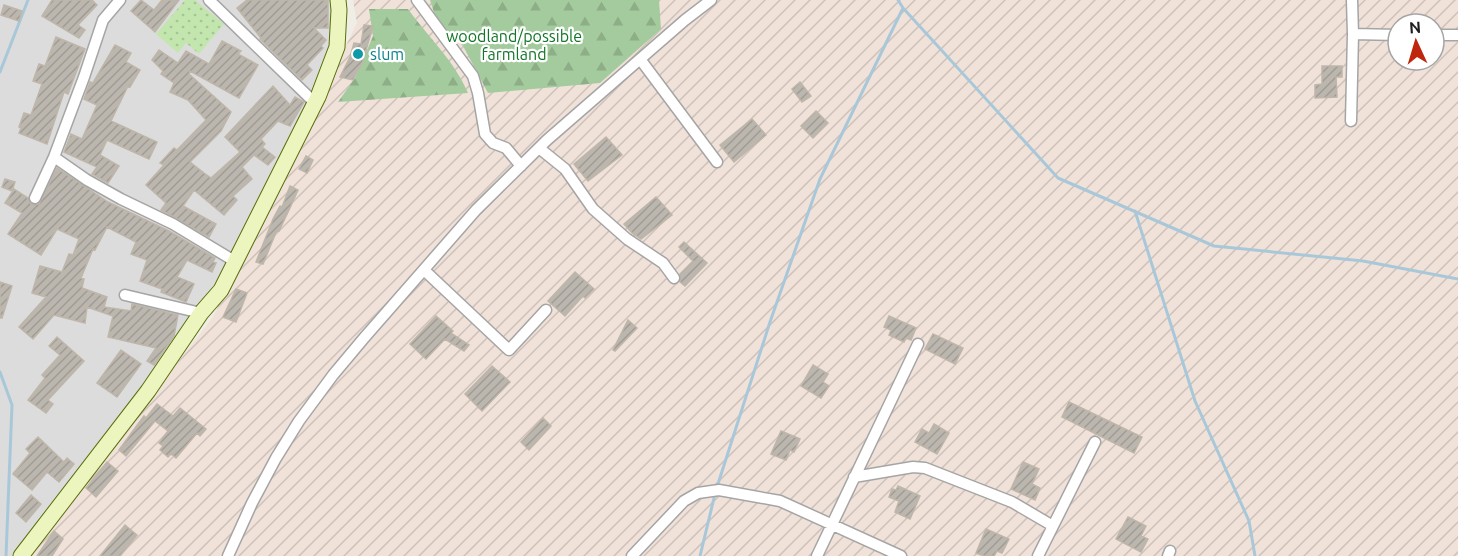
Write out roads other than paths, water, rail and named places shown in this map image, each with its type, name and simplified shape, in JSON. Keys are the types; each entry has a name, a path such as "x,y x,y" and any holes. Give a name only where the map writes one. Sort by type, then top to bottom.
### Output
{"main road":[{"path":"21,556 148,391 201,313 221,290 315,103 337,47 338,0"}],"street":[{"path":"35,198 54,157 103,20 120,0"},
{"path":"209,0 315,103"},
{"path":"228,556 252,503 299,421 333,375 476,210 539,148 711,0"},
{"path":"1351,121 1352,0"},
{"path":"420,2 473,76 485,134 493,143 506,148 521,166"},
{"path":"1353,34 1386,35"},
{"path":"640,59 717,162"},
{"path":"539,148 565,169 593,209 627,239 663,263 674,278"},
{"path":"54,157 121,200 172,224 236,262"},
{"path":"424,270 509,350 546,310"},
{"path":"125,295 201,313"},
{"path":"817,556 918,344"},
{"path":"1038,556 1095,442"},
{"path":"854,477 925,468 1012,502 1053,526"},
{"path":"632,556 684,501 698,493 719,490 780,501 901,556"}],"waterway":[{"path":"0,72 28,0"},
{"path":"898,0 1058,178 1214,246 1363,261 1458,279"},
{"path":"717,487 770,322 820,179 903,8"},
{"path":"1135,211 1195,401 1249,521 1255,556"},
{"path":"0,372 12,405 6,556"},
{"path":"700,556 715,494"}],"place":[{"name":"slum","path":"358,54"}],"park label":[{"name":"woodland/possible farmland","path":"514,45"}]}
